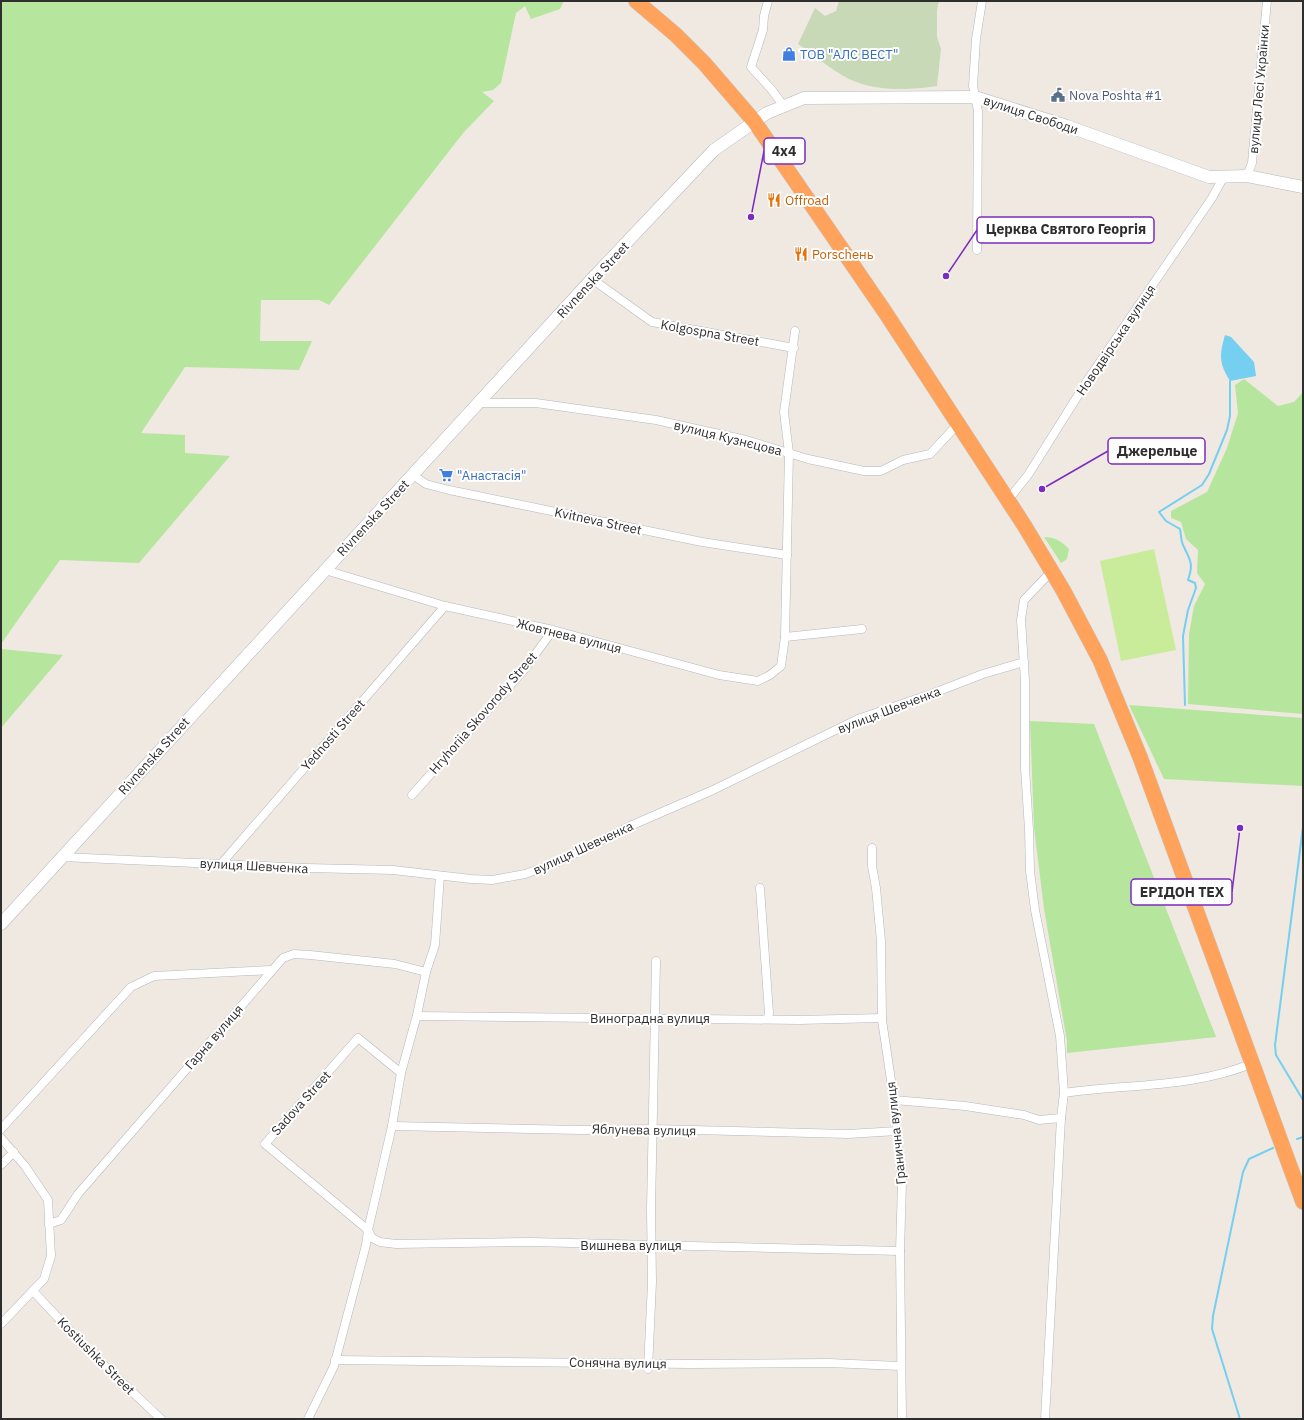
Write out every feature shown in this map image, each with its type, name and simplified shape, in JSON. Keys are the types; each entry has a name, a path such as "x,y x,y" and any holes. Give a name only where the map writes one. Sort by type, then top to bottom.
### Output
{"highway":[{"path":"636,1 704,63 754,121 885,312 1008,500 1052,570 1087,633 1113,687 1143,764 1253,1064 1300,1184 1303,1202"}],"main road":[{"name":"вулиця Свободи","path":"754,121 783,105 804,98 975,97 1067,126 1188,171 1209,177 1223,178 1247,176 1303,187"},
{"name":"Rivnenska Street","path":"1,924 325,570 481,403 592,279 714,150 754,121"}],"street":[{"path":"768,1 764,16 763,30 751,67 783,105"},
{"path":"977,250 978,111 973,86 982,1"},
{"name":"вулиця Лесі Українки","path":"1247,176 1252,163 1267,1"},
{"name":"Новодвірська вулиця","path":"1008,500 1028,475 1089,378 1212,198 1223,178"},
{"name":"Kolgospna Street","path":"592,279 652,322 794,348"},
{"name":"Жовтнева вулиця","path":"325,570 445,606 553,630 720,675 758,681 770,675 781,666 786,637 789,453 784,412 794,348 795,331"},
{"name":"вулиця Кузнєцова","path":"481,403 536,403 656,420 746,440 843,467 881,471 904,460 930,454 958,424"},
{"name":"Kvitneva Street","path":"413,475 426,484 449,490 694,540 787,555"},
{"path":"1044,1419 1061,1118 1064,1093 1060,1036 1035,910 1030,871 1025,768 1024,662 1021,620 1024,600 1052,570"},
{"name":"Yednosti Street","path":"221,864 445,606"},
{"path":"786,637 862,629"},
{"name":"Hryhoriia Skovorody Street","path":"412,795 523,671 553,630"},
{"name":"вулиця Шевченка","path":"62,857 393,870 440,876 492,880 525,874 556,863 630,826 713,790 858,719 931,694 982,674 1024,662"},
{"name":"Гранична вулиця","path":"872,848 872,866 876,888 881,941 882,1018 894,1100 902,1182 900,1251 900,1366 902,1419"},
{"path":"308,1419 335,1360 366,1245 368,1230 392,1126 401,1074 417,1016 426,972 435,945 440,876"},
{"path":"760,888 769,1013 768,1019"},
{"name":"Гарна вулиця","path":"49,1224 61,1220 78,1194 283,958 294,954 394,964 426,972"},
{"path":"648,1366 652,1282 651,1244 656,961"},
{"path":"1,1129 131,988 154,976 271,970"},
{"name":"Виноградна вулиця","path":"417,1016 768,1019 882,1018"},
{"name":"Sadova Street","path":"368,1230 265,1144 358,1038 401,1074"},
{"path":"1064,1093 1205,1077 1240,1069 1253,1064"},
{"path":"894,1100 965,1106 1024,1115 1039,1120 1061,1118"},
{"name":"Яблунева вулиця","path":"392,1126 580,1130 653,1129 848,1134 897,1131"},
{"path":"1,1138 25,1166 48,1200 51,1256 49,1267 44,1279 1,1324"},
{"path":"1,1165 14,1152"},
{"name":"Вишнева вулиця","path":"368,1230 372,1238 380,1242 396,1244 531,1242 900,1251"},
{"name":"Kostiushka Street","path":"33,1291 89,1350 161,1419"},
{"name":"Сонячна вулиця","path":"335,1360 648,1366 829,1363 900,1366"}],"green space":[{"path":"1,1 564,1 560,9 531,19 525,6 516,13 501,83 493,90 482,92 494,101 464,132 329,305 319,300 261,300 260,341 312,341 299,370 185,367 141,433 185,435 185,453 230,456 139,563 60,560 1,644"},
{"path":"839,1 939,1 937,10 937,37 941,49 937,86 893,89 859,83 836,71 798,44 815,8 825,16 836,11"},
{"path":"1244,379 1278,406 1294,402 1303,392 1303,714 1188,704 1189,634 1194,606 1205,584 1197,573 1198,550 1186,539 1181,522 1171,518 1171,511 1207,492 1227,448 1238,413 1235,385"},
{"path":"1044,537 1055,539 1066,546 1069,549 1067,559 1061,563"},
{"path":"1154,549 1176,650 1121,661 1100,561"},
{"path":"1,649 63,655 1,728"},
{"path":"1129,705 1303,718 1303,786 1164,779"},
{"path":"1030,721 1094,724 1216,1037 1067,1053 1067,1041 1044,909 1034,827"}],"water":[{"path":"1225,335 1231,337 1254,362 1256,376 1230,381 1221,359"}],"waterway":[{"path":"1185,705 1183,636 1188,610 1196,588 1195,583 1188,580 1191,565 1182,543 1180,529 1166,521 1159,512 1202,485 1209,474 1227,430 1230,416 1230,381"},
{"path":"1303,827 1275,1045 1276,1055 1303,1100"},
{"path":"1297,1139 1303,1137"},
{"path":"1240,1419 1212,1329 1213,1316 1243,1172 1249,1159 1273,1148"}],"place":[{"name":"ТОВ \"АЛС ВЕСТ\"","path":"789,54"},
{"name":"Nova Poshta #1","path":"1058,95"},
{"name":"Offroad","path":"774,200"},
{"name":"4x4","path":"751,217"},
{"name":"Porscheнь","path":"801,254"},
{"name":"Церква Святого Георгія","path":"946,276"},
{"name":"\"Анастасія\"","path":"446,475"},
{"name":"Джерельце","path":"1042,489"},
{"name":"ЕРІДОН ТЕХ","path":"1240,828"}]}
